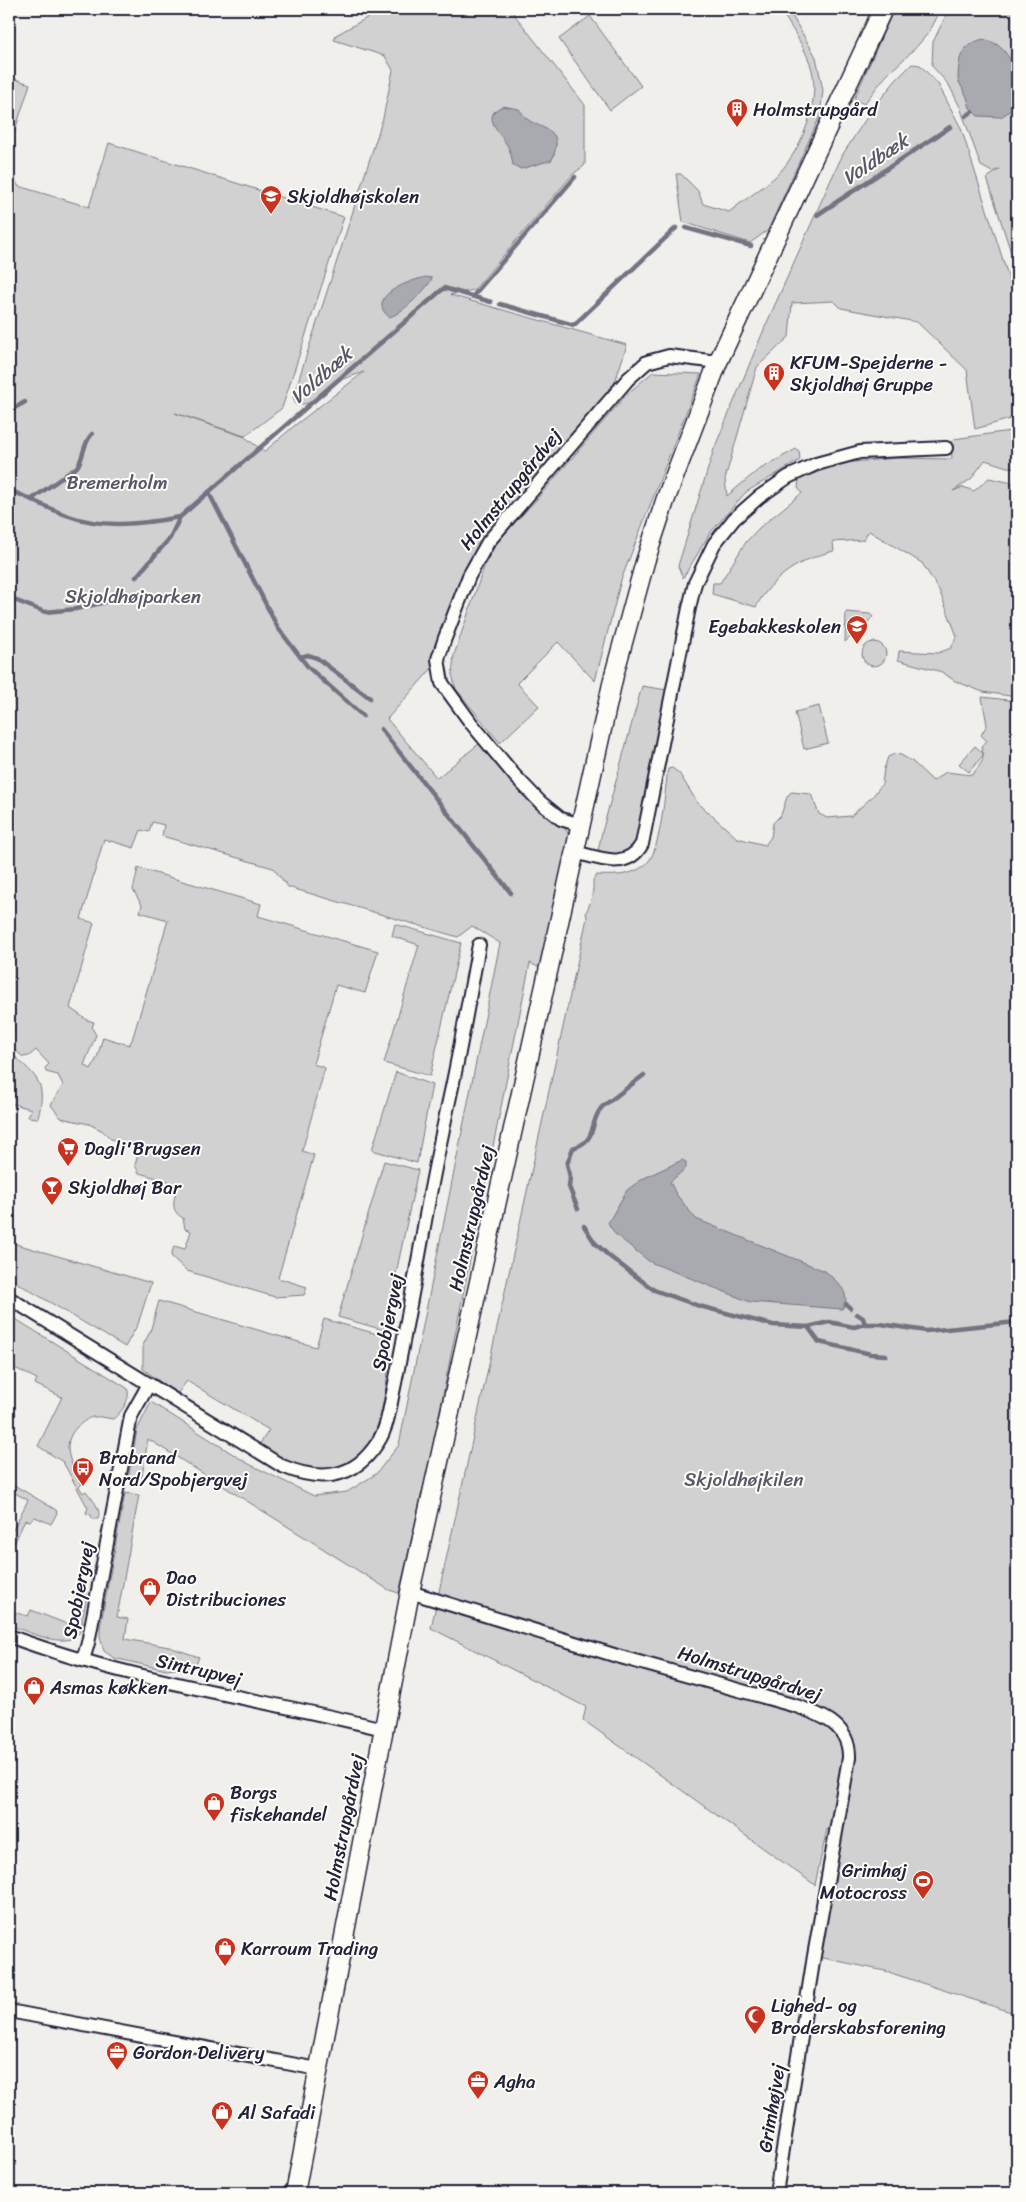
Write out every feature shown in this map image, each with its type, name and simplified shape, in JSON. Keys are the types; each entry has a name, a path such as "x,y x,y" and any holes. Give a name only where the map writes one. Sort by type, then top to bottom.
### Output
{"street":[{"name":"Holmstrupgårdvej","path":"295,2193 410,1592 614,675 645,562 666,500 718,362 883,9"},
{"name":"Holmstrupgårdvej","path":"580,825 561,818 540,802 515,776 470,723 442,683 438,659 463,591 479,556 488,542 628,380 647,362 669,356 718,362"},
{"path":"575,852 620,861 632,857 642,844 695,583 714,544 734,519 759,497 788,477 816,464 860,452 946,448"},
{"name":"Spobjergvej","path":"9,1298 282,1466 300,1474 324,1477 339,1474 354,1467 367,1456 379,1441 387,1419 404,1338 433,1170 453,1086 479,945"},
{"name":"Spobjergvej","path":"83,1660 88,1643 131,1416 149,1384"},
{"name":"Holmstrupgårdvej","path":"410,1592 617,1656 796,1706 819,1714 843,1734"},
{"name":"Sintrupvej","path":"9,1636 41,1648 83,1660 256,1702 383,1729"},
{"name":"Grimhøjvej","path":"776,2193 814,1956 849,1758 849,1745 843,1734"},
{"path":"9,2012 318,2069"}],"green space":[{"path":"383,9 510,9 585,105 585,165 572,175 474,290 450,295 627,345 612,391 518,497 476,549 432,656 434,666 387,719 437,778 481,742 563,825 570,837 540,968 530,963 432,1449 399,1593 389,1590 148,1439 141,1483 128,1480 137,1430 151,1402 247,1463 314,1496 347,1492 376,1474 399,1445 500,943 472,926 458,937 288,887 273,868 162,836 164,825 152,822 149,832 141,830 134,848 104,839 81,919 94,923 70,1008 87,1020 94,1022 92,1028 96,1035 84,1065 91,1069 97,1058 103,1037 129,1045 132,1040 168,920 140,912 142,905 133,890 138,868 261,904 258,916 378,951 365,993 336,985 313,1064 325,1068 302,1151 314,1155 278,1278 307,1287 304,1295 275,1297 187,1271 171,1256 174,1246 185,1249 191,1231 185,1229 183,1218 175,1211 174,1199 178,1184 139,1173 135,1165 140,1147 111,1139 103,1131 89,1124 61,1118 51,1105 63,1085 58,1075 46,1072 45,1068 49,1064 36,1050 29,1056 23,1057 9,1045 14,1028 9,1015 9,163 18,186 89,207 109,143 344,217 282,408 245,436 175,413 245,437 264,452 294,426 364,372 334,382 310,403 296,405 293,397 383,118 393,70 385,56 334,40 336,35"},
{"path":"780,9 788,9 816,57 823,90 820,116 768,230 750,243 683,222 676,174 681,174 698,191 703,204 729,212 781,171 797,148 809,120 814,91 813,77 804,49"},
{"path":"894,9 940,9 925,36 886,77 864,104 854,99"},
{"path":"949,9 1017,9 1017,271 987,178 1000,169 992,172 981,166 960,107 949,85 932,66 933,42"},
{"path":"590,16 641,86 610,110 559,39"},
{"path":"912,64 920,65 938,84 961,128 1017,304 1017,417 975,429 967,370 917,322 841,308 834,301 792,303 789,337 757,367 725,479 727,496 757,471 796,449 799,451 800,460 746,492 710,533 683,578 678,566 714,449 765,327 843,154 871,111 896,80"},
{"path":"9,77 30,84 9,149"},
{"path":"653,372 701,374 621,580 595,681 558,642 517,683 539,706 500,743 456,689 452,675 454,655 485,564 498,541 536,500 627,394"},
{"path":"1017,430 1017,468 985,460 971,479 953,491 963,487 974,491 989,478 1017,484 1017,697 983,692 955,681 942,672 898,660 899,651 938,653 951,648 957,636 939,590 922,563 869,531 863,540 833,542 834,551 810,559 788,571 770,587 756,607 712,594 713,583 720,583 746,542 759,528 802,493 798,488 799,479 843,463 896,458 952,459 951,442 954,439"},
{"path":"846,612 870,614 873,617 845,642"},
{"path":"874,642 882,646 886,654 882,662 874,666 866,662 862,654 866,646"},
{"path":"642,686 667,690 636,843 628,850 619,853 598,851 602,832"},
{"name":"Skjoldhøjkilen","path":"982,697 1017,701 1017,2014 885,1971 814,1956 837,1833 827,1829 815,1885 583,1720 586,1707 431,1628 587,918 586,912 592,897 593,880 597,875 631,873 648,862 656,845 659,832 668,769 672,768 679,773 697,802 737,838 765,845 771,837 773,823 781,815 787,797 791,792 811,794 819,814 827,818 851,816 873,796 882,784 888,757 894,754 901,755 913,762 933,781 946,772 972,775 982,762 981,746 987,741 981,735 987,725"},
{"path":"819,706 828,743 804,749 795,712"},
{"path":"975,746 984,754 969,772 959,764"},
{"path":"395,924 461,943 430,1076 384,1063 419,945 392,936"},
{"path":"9,1051 37,1080 41,1095 38,1118 28,1117 31,1109 9,1103"},
{"path":"396,1072 432,1085 417,1163 372,1150"},
{"path":"384,1161 418,1170 384,1330 338,1317"},
{"path":"9,1242 151,1283 138,1324 125,1347 9,1278"},
{"path":"159,1301 316,1347 324,1319 384,1336 383,1358 390,1359 381,1413 371,1442 355,1458 334,1467 311,1469 300,1467 284,1461 259,1445 269,1430 187,1381 177,1394 143,1369 143,1345 150,1332"},
{"path":"9,1315 127,1388 127,1401 113,1419 89,1418 77,1427 69,1441 68,1448 71,1463 82,1484 79,1487 83,1493 86,1491 96,1504 99,1512 98,1519 93,1519 90,1514 86,1513 88,1508 63,1462 38,1446 62,1397 35,1384 37,1379 13,1367 14,1363 9,1361"},
{"path":"9,1482 56,1510 57,1513 51,1524 35,1517 30,1521 25,1520 9,1555 9,1528 13,1530 28,1500 9,1490"},
{"path":"125,1493 139,1495 117,1617 128,1619 125,1639 169,1647 199,1657 195,1667 166,1670 114,1658 104,1651 100,1637 100,1628"},
{"path":"85,1591 86,1600 81,1627 79,1633 73,1638 55,1640 45,1638 9,1625 9,1611 28,1616 31,1610 67,1624 78,1614"}],"shaded area":[{"path":"983,39 1000,47 1017,68 1017,106 1001,117 978,116 970,108 967,97 958,80 960,59 965,49 969,45"},
{"path":"503,106 519,109 527,119 555,136 556,142 552,160 521,169 513,165 509,149 492,120 496,110"},
{"path":"426,277 432,278 420,294 400,312 389,317 383,309 382,302 386,296 401,285"},
{"path":"682,1160 686,1162 686,1168 670,1182 676,1194 696,1219 825,1271 838,1283 845,1293 846,1298 842,1309 750,1302 650,1262 615,1234 608,1223 627,1190 642,1179"}],"waterway":[{"name":"Voldbæk","path":"966,116 972,112"},
{"name":"Voldbæk","path":"817,215 950,127"},
{"path":"473,296 575,177"},
{"name":"Voldbæk","path":"500,304 574,325 676,228"},
{"name":"Voldbæk","path":"686,228 751,246"},
{"name":"Voldbæk","path":"136,577 170,538 180,517 444,288 491,302"},
{"path":"9,411 25,402"},
{"path":"32,499 77,467 92,434"},
{"name":"Voldbæk","path":"9,490 59,512 94,522 123,524 180,517"},
{"path":"209,493 278,628 308,667 363,716"},
{"name":"Voldbæk","path":"9,598 45,612 76,609 105,602 123,587"},
{"path":"300,657 308,655 317,658 370,698"},
{"path":"381,729 511,893"},
{"path":"578,1209 569,1187 570,1177 567,1164 573,1148 581,1145 590,1136 595,1119 602,1107 644,1075"},
{"path":"584,1226 595,1243 609,1256 654,1290 699,1306 773,1325 808,1327 829,1322 854,1327 865,1324 881,1324 926,1331 1017,1322"},
{"path":"846,1304 850,1308"},
{"path":"857,1314 863,1318 865,1324"},
{"path":"808,1327 819,1342 871,1354 886,1355"}],"place":[{"name":"Holmstrupgård","path":"737,128"},
{"name":"Skjoldhøjskolen","path":"271,215"},
{"name":"KFUM-Spejderne - Skjoldhøj Gruppe","path":"774,392"},
{"name":"Egebakkeskolen","path":"857,645"},
{"name":"Dagli'Brugsen","path":"68,1167"},
{"name":"Skjoldhøj Bar","path":"52,1206"},
{"name":"Brabrand Nord/Spobjergvej","path":"83,1487"},
{"name":"Dao Distribuciones","path":"150,1607"},
{"name":"Asmas køkken","path":"34,1706"},
{"name":"Borgs fiskehandel","path":"214,1822"},
{"name":"Grimhøj Motocross","path":"923,1900"},
{"name":"Karroum Trading","path":"225,1967"},
{"name":"Lighed- og Broderskabsforening","path":"755,2035"},
{"name":"Gordon Delivery","path":"117,2071"},
{"name":"Agha","path":"478,2100"},
{"name":"Al Safadi","path":"222,2131"}],"park label":[{"name":"Bremerholm","path":"117,482"},
{"name":"Skjoldhøjparken","path":"133,596"}]}
